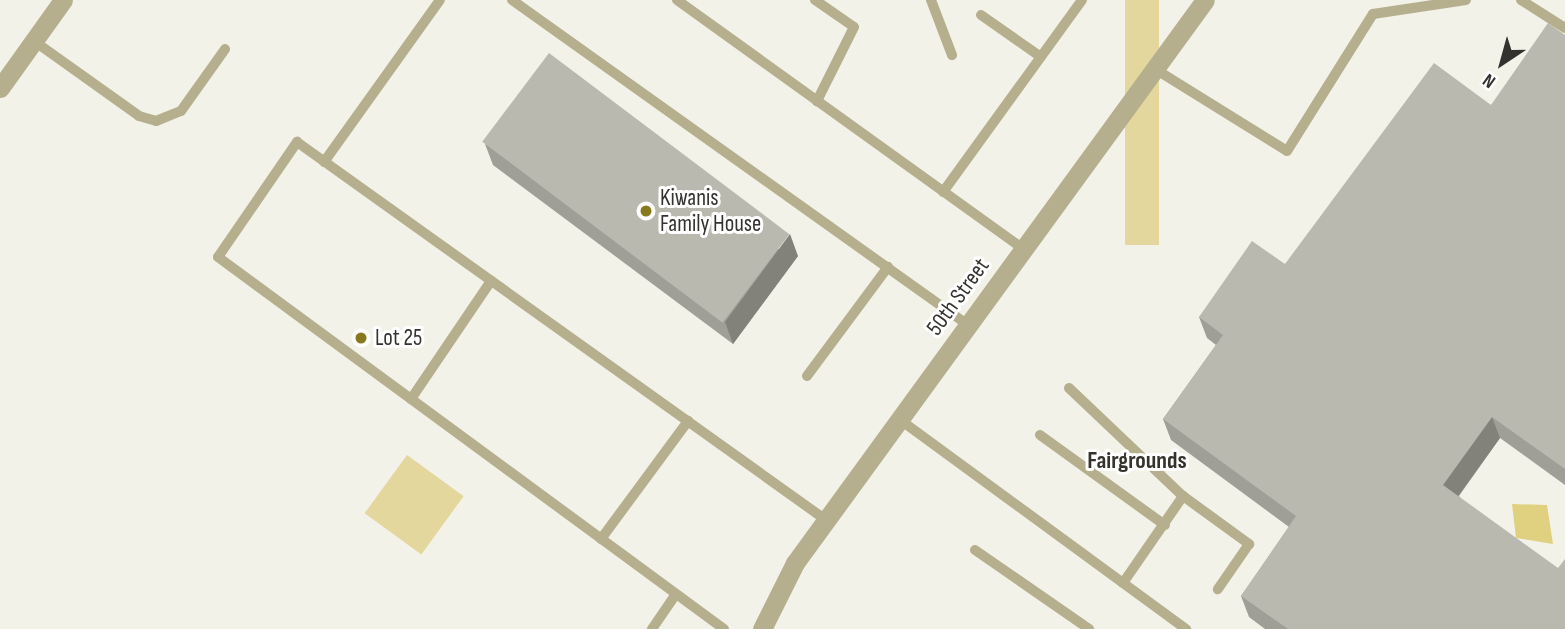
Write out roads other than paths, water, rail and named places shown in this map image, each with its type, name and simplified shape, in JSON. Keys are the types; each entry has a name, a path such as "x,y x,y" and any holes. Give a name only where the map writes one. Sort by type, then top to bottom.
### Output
{"street":[{"path":"0,88 64,0"},
{"name":"50th Street","path":"762,629 795,562 1205,0"}],"lane":[{"path":"324,162 440,0"},
{"path":"512,0 968,325"},
{"path":"677,0 1023,249"},
{"path":"815,0 854,27 817,101"},
{"path":"932,0 952,55"},
{"path":"943,192 1082,0"},
{"path":"1155,69 1287,151 1373,14 1466,0"},
{"path":"1521,0 1565,28"},
{"path":"981,15 1041,57"},
{"path":"34,41 139,116 156,121 181,111 225,49"},
{"path":"724,629 218,257 297,142 827,520"},
{"path":"807,376 888,267"},
{"path":"411,399 491,281"},
{"path":"1069,388 1183,496 1249,544 1218,589"},
{"path":"899,419 1186,629"},
{"path":"601,539 688,421"},
{"path":"1040,435 1165,525"},
{"path":"1123,583 1183,496"},
{"path":"975,550 1089,629"},
{"path":"652,629 676,594"}],"place":[{"name":"Kiwanis Family House","path":"646,211"},
{"name":"Lot 25","path":"361,338"}],"district":[{"name":"Fairgrounds","path":"1137,461"}]}
